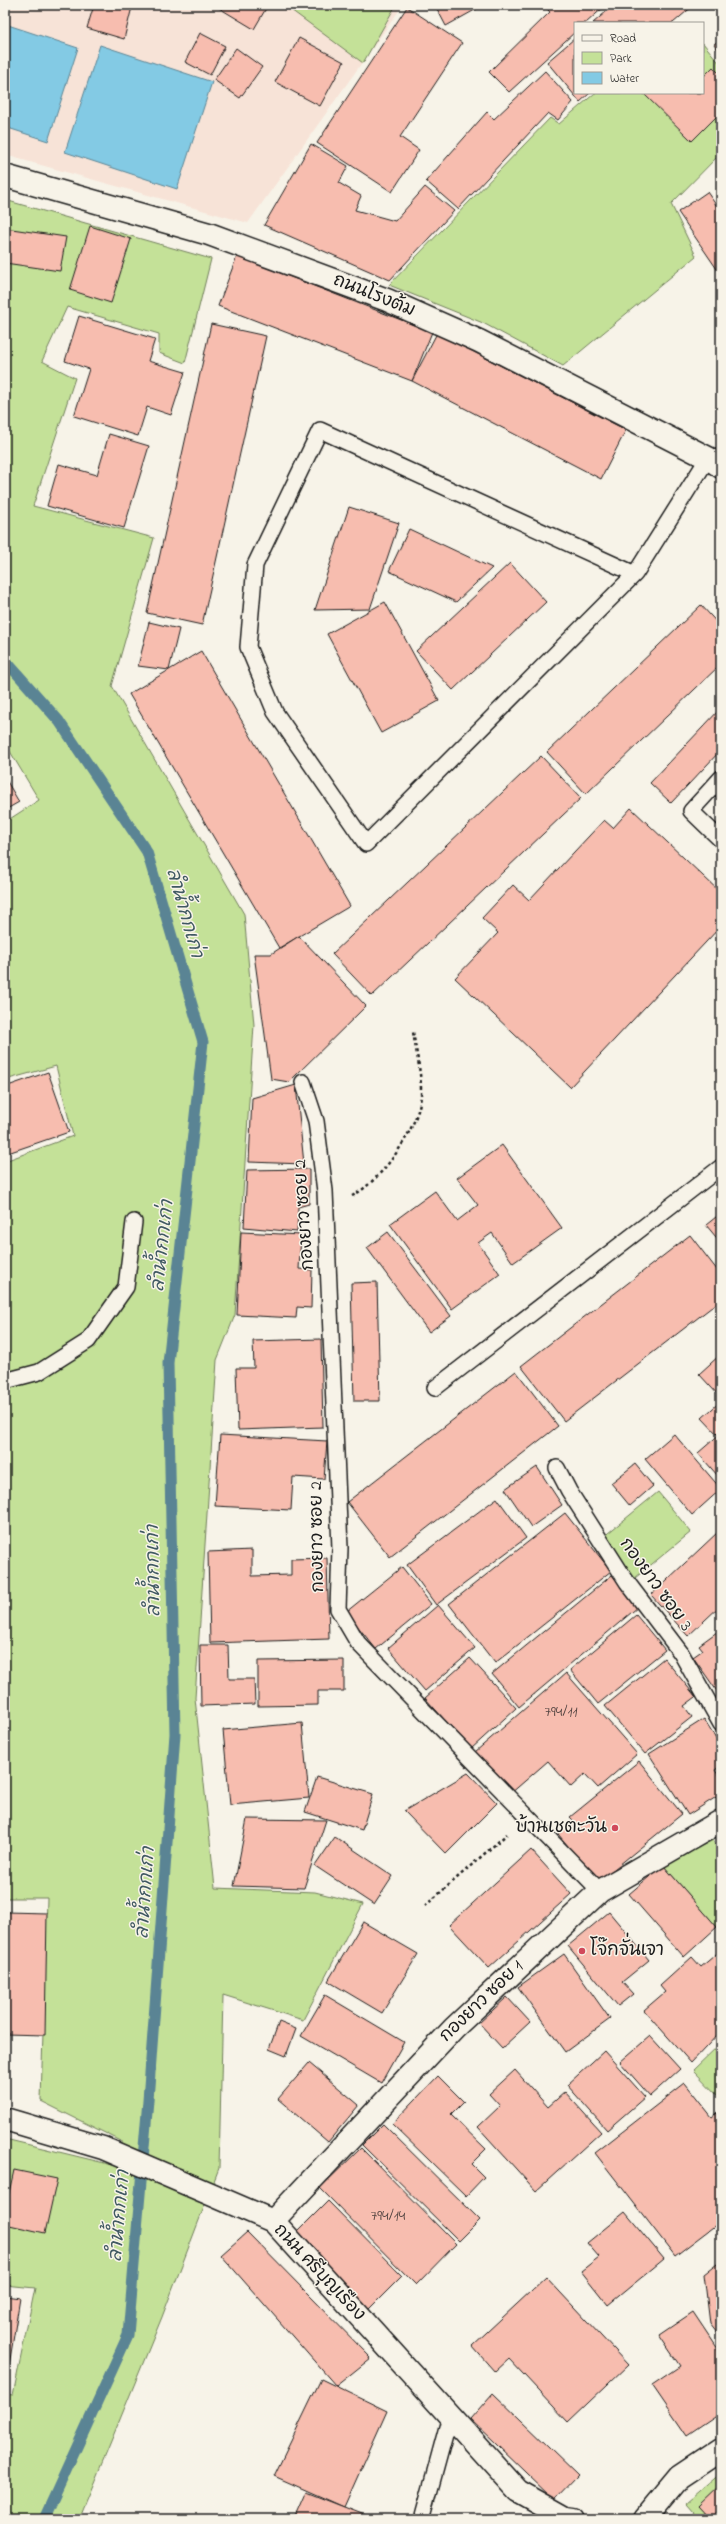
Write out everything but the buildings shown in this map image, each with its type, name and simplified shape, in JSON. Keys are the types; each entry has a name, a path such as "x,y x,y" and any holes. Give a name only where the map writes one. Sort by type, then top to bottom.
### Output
{"street":[{"name":"ถนนโรงต้ม","path":"5,176 209,234 387,300 479,341 715,463"},
{"name":"กองยาว ซอย 1","path":"273,2221 454,2028 600,1890 721,1821"},
{"name":"ถนน ศรีบุญเรือง","path":"5,2119 104,2148 273,2221 518,2491 566,2518 573,2519"},
{"path":"644,2519 679,2477 721,2449"}],"lane":[{"path":"635,574 320,430 255,565 248,647 275,712 366,844 635,574 715,463"},
{"path":"721,778 690,811 721,840"},
{"name":"กองยาว ซอย 2","path":"303,1082 316,1121 326,1206 340,1548 338,1609 358,1644 600,1890"},
{"path":"435,1388 721,1167"},
{"path":"5,1381 39,1372 88,1341 126,1287 134,1222"},
{"name":"กองยาว ซอย 3","path":"557,1468 569,1491 627,1582 681,1653 721,1724"},
{"path":"422,2519 450,2416"}],"path":[{"path":"326,1206 354,1195 387,1167 412,1127 422,1091 413,1032"},
{"path":"425,1906 527,1817"}],"shaded area":[{"path":"5,5 403,5 248,223 5,155"}],"green space":[{"path":"295,5 396,5 363,63 291,10"},
{"path":"704,44 721,65 721,153 671,204 696,256 563,366 483,323 389,285 550,118 559,124 594,94 704,94"},
{"path":"5,200 211,259 185,363 159,353 159,334 67,307 42,361 75,378 33,506 154,538 112,686 244,914 254,1025 235,1315 217,1360 195,1698 215,1888 315,1892 363,1904 303,2020 223,1995 219,2168 162,2317 79,2519 5,2519 5,2394 13,2395 35,2288 5,2285 5,2139 117,2166 121,2156 121,2141 41,2101 47,1898 5,1898 5,1161 73,1136 56,1066 5,1080 5,822 39,800 5,743"},
{"path":"658,1492 691,1532 635,1578 602,1538"},
{"path":"713,1840 721,1856 721,1924 717,1927 663,1865"},
{"path":"721,2043 721,2099 693,2070"},
{"path":"721,2473 721,2519 700,2519 686,2503"}],"water":[{"path":"5,24 78,48 48,141 5,127"},
{"path":"100,45 212,82 177,189 65,152"}],"waterway":[{"name":"ลำน้ำกกเก่า","path":"5,660 59,721 147,852 203,1042 168,1363 175,1734 148,2100 128,2335 44,2519"}],"place":[{"name":"บ้านเชตะวัน","path":"615,1828"},
{"name":"โจ๊กจั่นเจา","path":"582,1951"}]}
